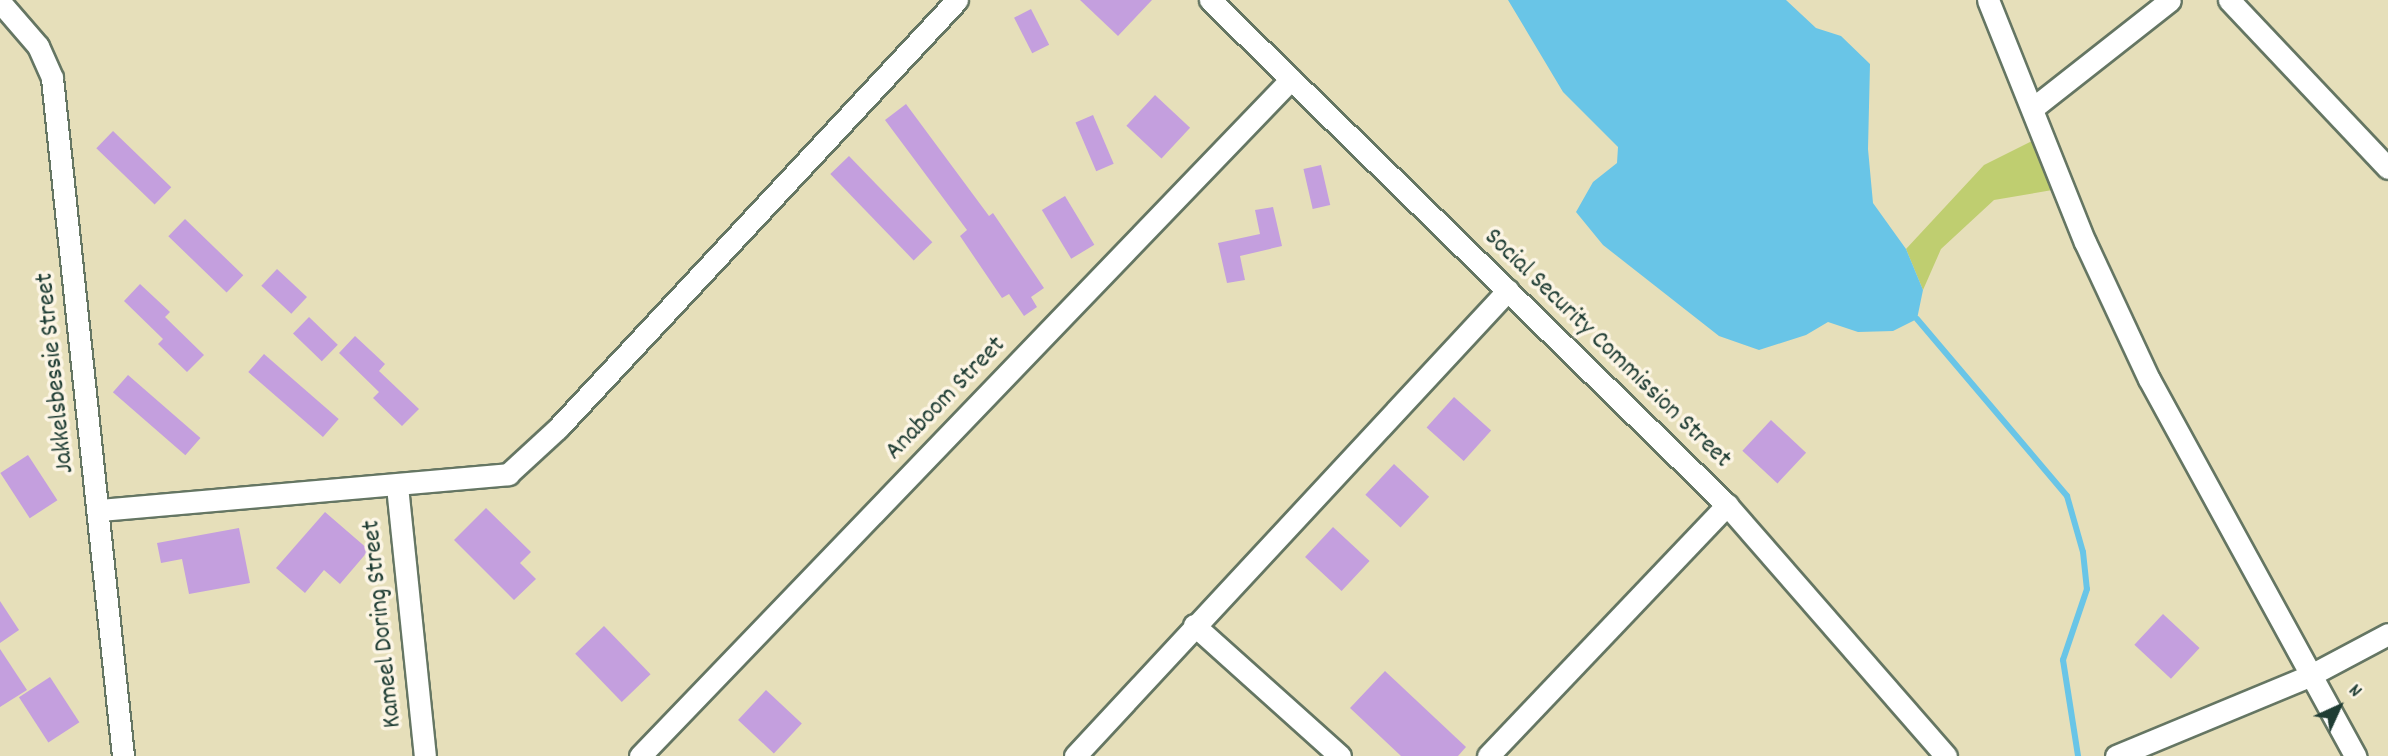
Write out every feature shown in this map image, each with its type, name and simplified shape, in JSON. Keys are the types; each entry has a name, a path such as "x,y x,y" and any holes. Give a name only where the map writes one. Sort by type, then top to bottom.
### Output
{"street":[{"path":"99,510 502,477 514,470 957,0"},
{"name":"Social Security Commission Street","path":"1210,0 1727,505 1946,756"},
{"path":"1988,0 2034,108 2085,242 2150,379 2309,676 2355,756"},
{"path":"2034,108 2170,0"},
{"path":"2229,0 2388,169"},
{"name":"Jakkelsbessie Street","path":"0,2 38,46 52,78 123,756"},
{"name":"Anaboom Street","path":"640,756 1291,79"},
{"path":"1075,756 1508,290"},
{"name":"Kameel Doring Street","path":"397,486 425,756"},
{"path":"1488,756 1727,505"},
{"path":"1194,625 1340,756"},
{"path":"2116,756 2309,676 2388,634"}],"green space":[{"path":"2044,135 2064,188 1994,200 1941,249 1923,290 1906,249 1984,165"}],"water":[{"path":"1508,0 1786,0 1816,28 1841,36 1870,64 1868,149 1873,203 1906,249 1923,290 1917,319 1893,331 1858,332 1828,322 1806,335 1759,350 1719,336 1603,245 1576,212 1593,182 1617,163 1618,147 1563,92"}],"building":[{"path":"1080,0 1152,0 1118,36"},
{"path":"1031,9 1049,45 1032,53 1014,18"},
{"path":"1155,95 1190,128 1161,158 1126,126"},
{"path":"906,104 989,216 993,213 1044,288 1031,297 1037,307 1024,316 1009,294 1002,298 960,236 967,230 885,120"},
{"path":"1093,115 1114,164 1096,171 1076,122"},
{"path":"113,131 171,187 155,205 96,148"},
{"path":"849,156 932,242 914,260 830,174"},
{"path":"1321,165 1330,205 1313,209 1303,169"},
{"path":"1065,196 1094,245 1071,259 1042,210"},
{"path":"1273,207 1282,246 1240,256 1245,280 1227,283 1218,243 1260,234 1255,210"},
{"path":"185,219 243,275 227,293 168,236"},
{"path":"277,269 307,297 291,314 261,286"},
{"path":"140,284 170,312 165,317 204,355 187,372 158,344 163,339 124,301"},
{"path":"309,317 338,345 322,361 293,334"},
{"path":"355,336 385,364 379,371 419,409 402,426 373,398 379,392 339,353"},
{"path":"264,354 339,419 323,437 248,372"},
{"path":"128,375 200,438 185,455 113,392"},
{"path":"1454,397 1491,430 1464,461 1427,427"},
{"path":"1771,420 1806,453 1777,483 1742,451"},
{"path":"28,455 57,500 30,518 0,473"},
{"path":"1394,464 1429,497 1400,527 1365,495"},
{"path":"486,508 531,552 520,563 536,579 514,600 454,540"},
{"path":"325,512 369,550 340,584 324,570 305,593 276,568"},
{"path":"1333,527 1370,561 1342,591 1305,557"},
{"path":"239,528 250,583 189,594 182,559 161,563 157,543"},
{"path":"0,601 19,630 0,643"},
{"path":"2163,614 2200,648 2171,679 2134,645"},
{"path":"604,626 651,674 622,702 575,654"},
{"path":"0,649 27,690 0,707"},
{"path":"1385,671 1466,747 1458,756 1401,756 1350,708"},
{"path":"50,677 79,722 48,742 19,697"},
{"path":"766,690 802,723 774,753 738,720"}],"waterway":[{"path":"1917,319 2067,496 2083,552 2087,589 2063,660 2078,756"}]}
